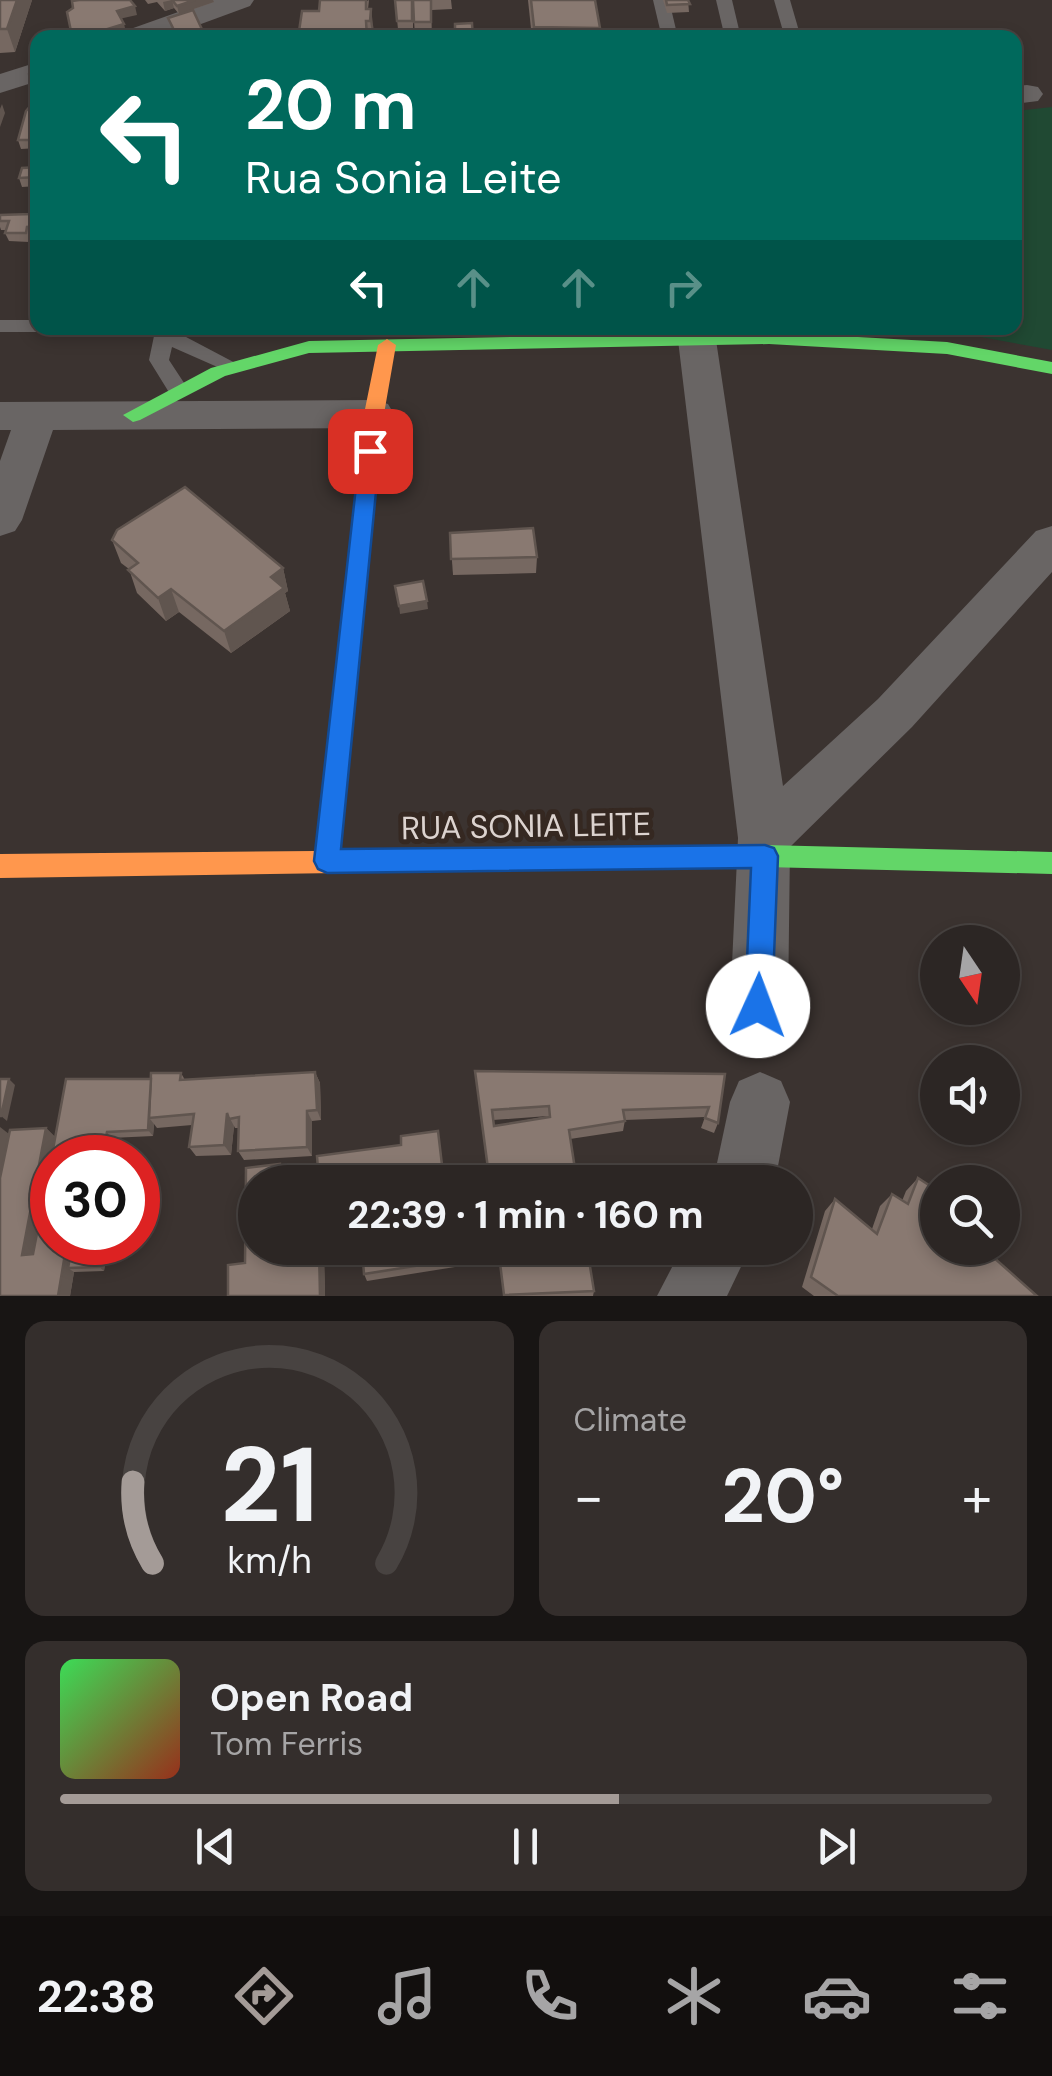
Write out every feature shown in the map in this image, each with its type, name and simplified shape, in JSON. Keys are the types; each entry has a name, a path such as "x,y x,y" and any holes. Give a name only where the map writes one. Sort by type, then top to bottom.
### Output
{"street":[{"path":"156,30 240,0"},
{"path":"0,84 30,74"},
{"path":"0,105 30,104"},
{"path":"133,415 177,389 231,366 267,354 309,347 769,338 902,344 1052,368"},
{"path":"697,340 764,847 758,1006"},
{"path":"327,861 374,414 387,345"},
{"path":"0,520 18,416 374,414"},
{"path":"764,847 1052,543"},
{"name":"RUA SONIA LEITE","path":"0,866 327,861 764,847 1052,863"},
{"path":"747,1165 760,1102"},
{"path":"690,1296 708,1265"}],"lane":[{"path":"662,0 668,30"},
{"path":"724,0 731,30"},
{"path":"782,0 791,30"},
{"path":"0,326 30,326"},
{"path":"162,335 159,360 177,389"},
{"path":"168,335 231,366"}],"green space":[{"path":"1052,107 1052,350 970,335 1022,335 1022,110"}],"building":[{"path":"0,0 17,0 7,29 0,29"},
{"path":"130,0 135,6 117,11 124,24 104,30 71,30 67,12 73,8 72,1"},
{"path":"172,0 195,0 177,6"},
{"path":"320,0 366,0 366,9 371,9 367,30 299,30 302,11 319,11"},
{"path":"395,0 412,0 412,21 397,21"},
{"path":"413,0 431,0 431,22 414,22"},
{"path":"531,0 595,0 600,28 534,27"},
{"path":"666,0 688,0 690,4 667,5"},
{"path":"193,10 202,30 174,30 168,18"},
{"path":"472,23 472,30 455,30 455,24"},
{"path":"30,106 30,140 18,140"},
{"path":"22,168 30,168 30,177 19,178"},
{"path":"30,214 30,227 26,233 5,233 9,221 0,221 0,215"},
{"path":"185,487 283,568 271,577 284,588 224,631 171,589 158,598 128,570 138,563 112,540 117,530"},
{"path":"533,528 537,557 451,559 450,533"},
{"path":"423,581 427,601 399,606 395,586"},
{"path":"475,1071 725,1074 718,1123 705,1118 709,1107 623,1110 625,1121 569,1130 574,1165 488,1165","holes":["549,1106 550,1117 494,1126 492,1110"]},
{"path":"315,1072 317,1110 307,1111 307,1147 238,1151 239,1117 229,1119 227,1113 224,1145 189,1147 194,1114 149,1118 151,1073 181,1073 180,1080"},
{"path":"0,1079 9,1079 1,1116 0,1116"},
{"path":"66,1079 151,1079 148,1130 56,1135"},
{"path":"46,1128 45,1135 30,1135 30,1213 22,1255 30,1254 30,1265 63,1265 58,1296 0,1296 0,1178 10,1130"},
{"path":"438,1131 442,1165 318,1165 317,1156 401,1145 401,1136"},
{"path":"918,1178 920,1265 1002,1265 1037,1296 838,1296 811,1277 835,1199 877,1234 892,1194 908,1204"},
{"path":"69,1265 99,1265 99,1267 68,1268"},
{"path":"228,1265 319,1265 320,1296 228,1296"},
{"path":"363,1265 421,1265 364,1274"},
{"path":"500,1265 590,1265 594,1291 504,1295"}],"traffic: fast":[{"path":"133,415 218,372 309,347 769,338 947,348 1052,368"},
{"path":"470,860 765,856 1052,863"}],"traffic: slow":[{"path":"327,861 374,414 387,345"},
{"path":"0,866 470,860"}],"route":[{"path":"370,451 327,861 765,856 758,1006"}]}
